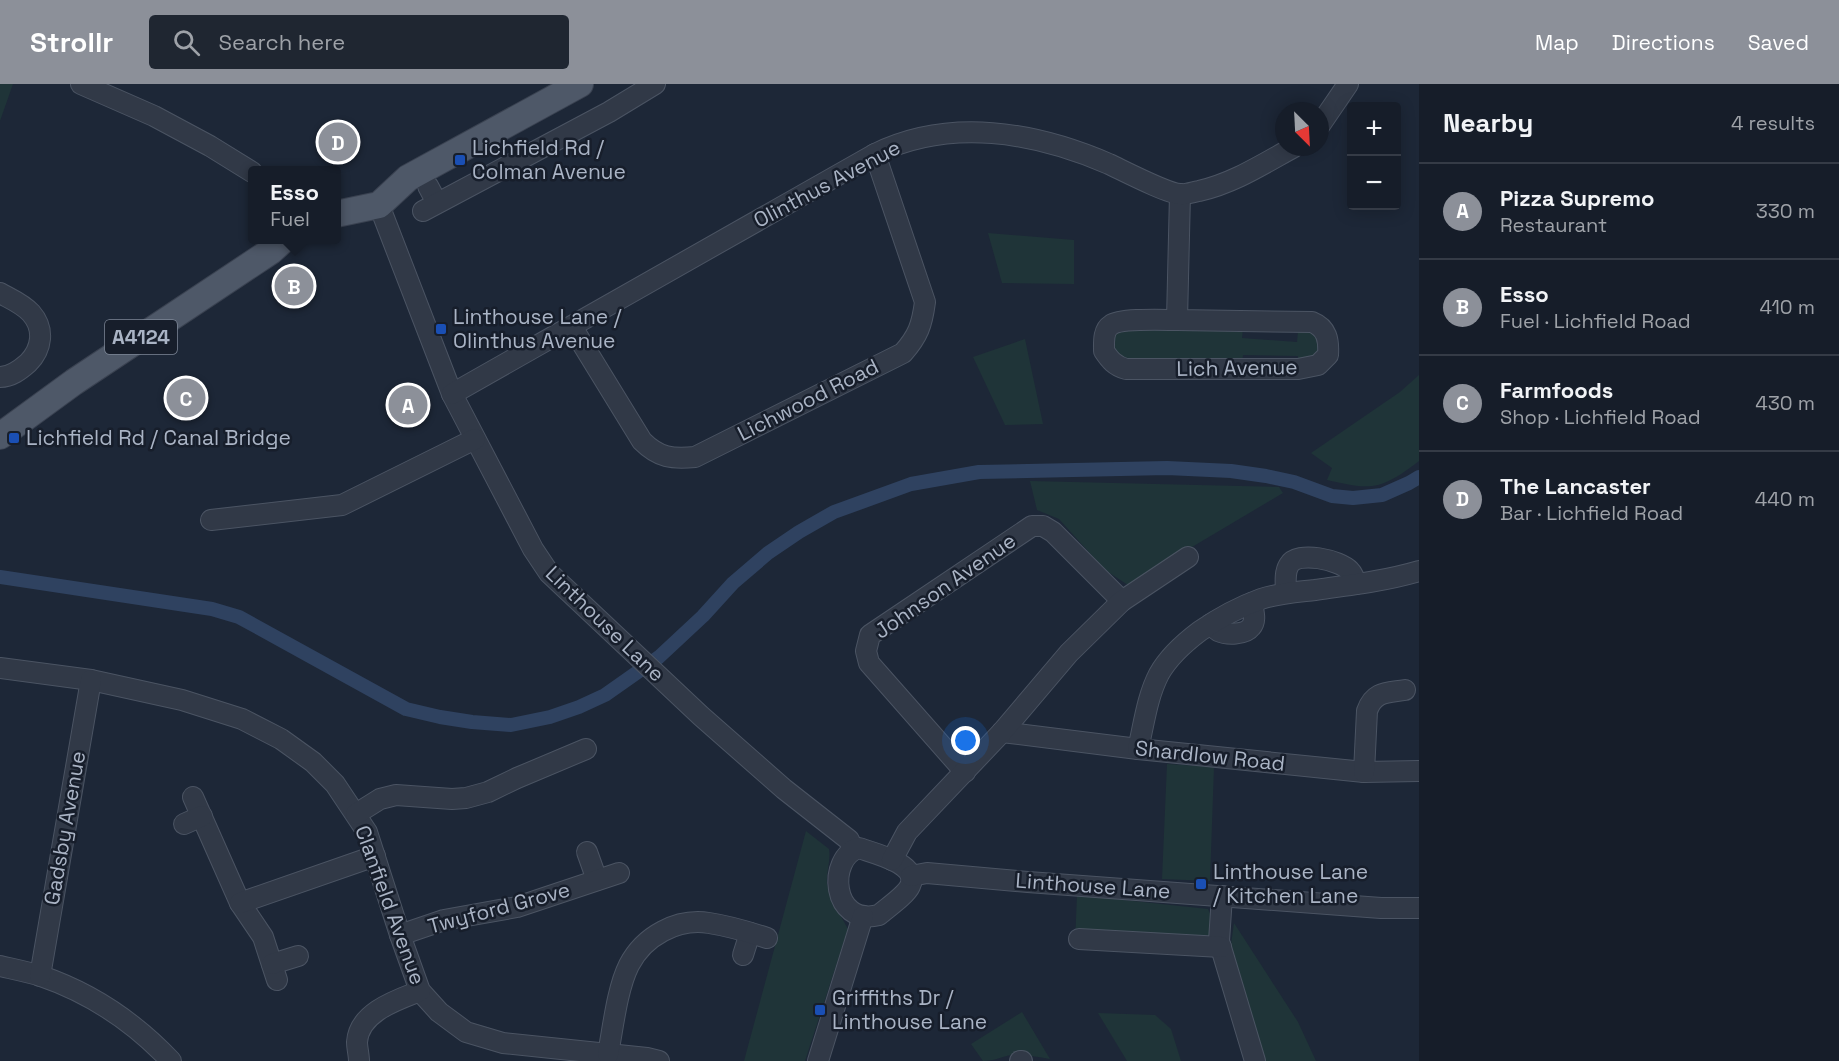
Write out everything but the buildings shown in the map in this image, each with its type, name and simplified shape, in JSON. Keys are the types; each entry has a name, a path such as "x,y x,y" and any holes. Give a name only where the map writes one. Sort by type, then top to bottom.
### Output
{"main road":[{"path":"341,213 379,205 408,178 573,86"},
{"name":"A4124","path":"0,436 74,382 279,244"}],"street":[{"path":"81,84 154,116 248,170"},
{"path":"428,186 430,207 609,112 655,84"},
{"path":"1329,112 1348,84"},
{"name":"Olinthus Avenue","path":"453,394 875,154 915,138 959,132 991,132 1028,137 1077,152 1180,194"},
{"name":"Lichwood Road","path":"572,327 642,441 652,451 678,458 695,457 903,353 914,340 922,322 925,303 875,154"},
{"path":"1177,320 1180,194 1234,180 1278,156"},
{"name":"Linthouse Lane","path":"379,205 453,394 533,549 549,573 701,716 784,789 849,840 853,850"},
{"path":"0,293 33,315 41,336 40,347 35,357 15,373 0,377"},
{"name":"Lich Avenue","path":"1177,320 1312,322 1320,325 1326,331 1328,355 1318,365 1298,369 1126,369 1118,367 1104,351 1106,331 1112,324 1121,321 1177,320"},
{"path":"211,520 342,506 475,439"},
{"name":"Johnson Avenue","path":"964,772 869,663 867,651 870,635 1032,526 1043,526 1053,532 1122,602"},
{"path":"892,860 907,832 1002,732 1069,653 1122,602 1188,557"},
{"path":"1286,593 1286,574 1289,564 1295,559 1334,561 1351,572 1356,584"},
{"path":"1138,749 1149,697 1159,674 1186,642 1211,624 1252,603 1286,593 1356,584 1419,571"},
{"name":"Clanfield Avenue","path":"0,668 91,680 182,700 242,719 281,739 313,762 327,777 367,832 420,992 439,1012 466,1032 500,1052 608,1054 651,1060"},
{"name":"Gadsby Avenue","path":"40,976 91,680"},
{"path":"1365,772 1367,711 1370,702 1377,695 1405,690"},
{"name":"Shardlow Road","path":"1002,732 1138,749 1365,772 1419,771"},
{"path":"356,814 380,799 396,795 466,798 577,760"},
{"path":"193,797 193,820 240,903 263,937 275,972 298,956"},
{"path":"859,848 898,862 911,876 912,883 909,889 874,916 858,915 851,911 838,887 839,875 844,862 853,850 859,848"},
{"name":"Twyford Grove","path":"587,852 597,880"},
{"path":"240,903 375,856"},
{"name":"Twyford Grove","path":"400,935 444,920 517,907 619,873"},
{"name":"Linthouse Lane","path":"911,876 927,873 1381,908 1419,908"},
{"path":"1222,896 1219,941 1255,1061"},
{"path":"818,1061 863,916"},
{"path":"608,1054 619,997 629,965 659,932 683,924 708,922 758,935 743,955"},
{"path":"1079,939 1221,947"},
{"path":"0,966 40,976 88,997 116,1013 137,1029 171,1061"},
{"path":"359,1061 357,1042 371,1014 393,1002 420,992"}],"green space":[{"path":"0,84 13,84 0,121"},
{"path":"988,233 1074,240 1074,284 1002,283"},
{"path":"1243,328 1242,338 1297,342 1298,331 1315,332 1323,353 1298,365 1298,356 1243,355 1242,364 1124,364 1115,357 1114,338 1120,329"},
{"path":"1025,339 1043,424 1005,425 973,357"},
{"path":"1419,375 1419,461 1394,478 1378,485 1359,486 1327,480 1332,468 1311,453 1400,392"},
{"path":"1030,481 1279,487 1283,493 1128,585 1105,570 1059,519 1037,510"},
{"path":"1167,764 1214,767 1210,881 1162,879"},
{"path":"806,831 829,849 828,890 848,929 805,1061 744,1061"},
{"path":"1077,895 1208,909 1212,918 1211,952 1075,943"},
{"path":"1234,923 1298,1022 1316,1061 1265,1061 1231,944"},
{"path":"1022,1012 1050,1059 1011,1055 983,1061 971,1044"},
{"path":"1098,1013 1155,1015 1171,1029 1181,1061 1127,1061"}],"waterway":[{"path":"0,577 212,609 239,617 406,709 472,722 511,725 550,717 605,695 659,657 703,616 733,583 768,553 834,512 911,484 979,472 1167,468 1231,471 1266,476 1294,482 1332,496 1353,498 1382,495 1419,477"}],"place":[{"name":"The Lancaster","path":"338,142"},
{"name":"Lichfield Rd / Colman Avenue","path":"460,160"},
{"name":"Esso","path":"294,286"},
{"name":"Linthouse Lane / Olinthus Avenue","path":"441,329"},
{"name":"Farmfoods","path":"186,398"},
{"name":"Pizza Supremo","path":"408,405"},
{"name":"Lichfield Rd / Canal Bridge","path":"14,438"},
{"name":"Linthouse Lane / Kitchen Lane","path":"1201,884"},
{"name":"Griffiths Dr / Linthouse Lane","path":"820,1010"}]}
